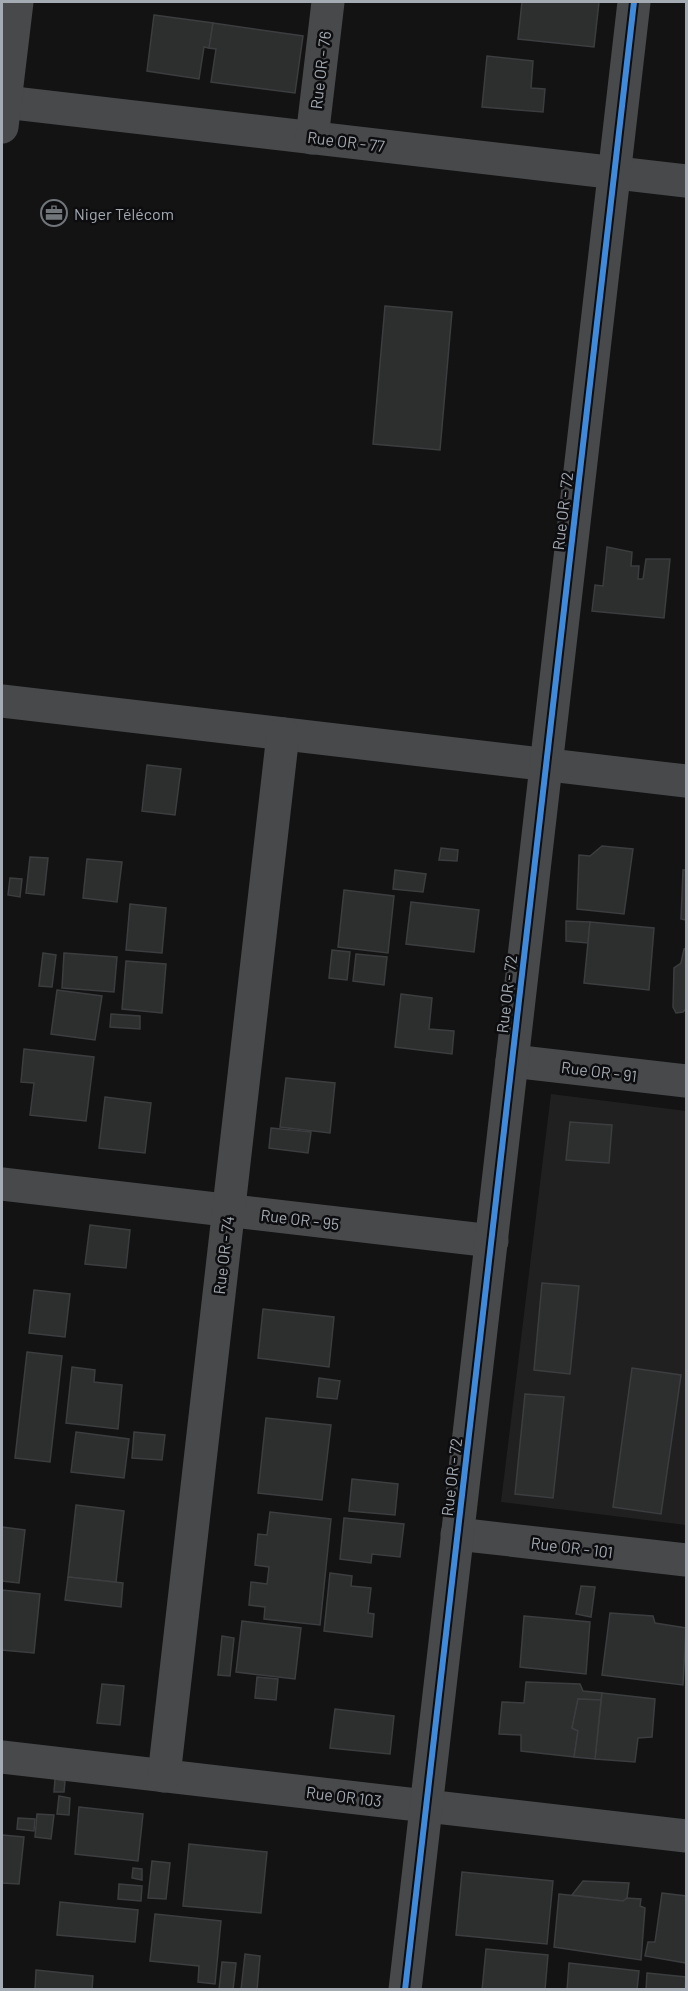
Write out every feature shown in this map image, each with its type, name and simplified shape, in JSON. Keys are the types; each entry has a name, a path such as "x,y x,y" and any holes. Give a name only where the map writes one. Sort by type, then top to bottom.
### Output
{"street":[{"path":"3,115 16,2"},
{"name":"Rue OR - 76","path":"312,138 328,2"},
{"name":"Rue OR - 72","path":"405,1989 634,2"},
{"name":"Rue OR - 77","path":"3,115 312,138 687,181"},
{"path":"2,701 687,781"},
{"name":"Rue OR - 74","path":"164,1776 283,734"},
{"name":"Rue OR - 91","path":"512,1061 687,1081"},
{"name":"Rue OR - 95","path":"2,1184 492,1241"},
{"name":"Rue OR - 101","path":"458,1533 687,1560"},
{"name":"Rue OR 103","path":"2,1757 687,1836"}],"shaded area":[{"path":"551,1094 686,1111 686,1525 501,1502"}],"building":[{"path":"522,2 599,2 594,47 518,39"},
{"path":"154,15 213,23 209,48 204,47 199,79 147,71"},
{"path":"213,23 303,36 295,93 211,82 216,49 209,48"},
{"path":"487,56 533,61 531,88 545,89 543,112 482,107"},
{"path":"385,306 452,312 440,450 373,444"},
{"path":"607,547 632,552 631,566 639,566 638,579 643,579 646,559 670,559 664,618 592,611 595,585 603,586"},
{"path":"147,765 181,769 175,815 142,811"},
{"path":"602,846 633,849 624,914 577,909 579,855 590,856"},
{"path":"441,848 458,850 457,861 439,860"},
{"path":"30,857 48,858 44,895 26,893"},
{"path":"87,859 122,862 117,902 83,898"},
{"path":"395,870 426,874 423,892 393,889"},
{"path":"683,870 686,870 686,920 681,919"},
{"path":"10,878 22,879 20,897 8,895"},
{"path":"344,890 394,896 388,953 338,947"},
{"path":"411,902 479,910 474,952 406,944"},
{"path":"130,904 166,908 162,953 126,950"},
{"path":"566,921 590,922 588,943 566,941"},
{"path":"590,922 654,928 649,990 584,983"},
{"path":"686,948 686,1009 676,1013 673,1007 674,968 681,963"},
{"path":"332,950 350,952 347,980 329,978"},
{"path":"43,953 56,955 52,987 39,986"},
{"path":"64,953 117,957 114,992 62,988"},
{"path":"356,954 387,957 384,985 353,981"},
{"path":"126,961 166,964 162,1013 122,1009"},
{"path":"57,990 102,996 95,1040 51,1034"},
{"path":"401,994 432,998 429,1029 454,1031 452,1054 395,1047"},
{"path":"111,1014 140,1016 140,1029 110,1027"},
{"path":"24,1049 94,1057 86,1121 30,1115 34,1083 21,1082"},
{"path":"286,1078 335,1083 330,1133 280,1127"},
{"path":"105,1097 151,1103 145,1153 99,1148"},
{"path":"570,1122 612,1125 609,1163 566,1160"},
{"path":"271,1128 311,1132 308,1153 269,1148"},
{"path":"90,1225 130,1230 126,1268 85,1264"},
{"path":"542,1283 579,1286 570,1374 534,1370"},
{"path":"34,1290 70,1294 65,1337 29,1333"},
{"path":"263,1309 334,1317 329,1367 258,1358"},
{"path":"27,1352 62,1356 50,1462 15,1458"},
{"path":"72,1367 95,1370 94,1382 122,1385 118,1429 66,1423"},
{"path":"632,1368 681,1375 661,1514 613,1507"},
{"path":"319,1378 340,1381 337,1399 317,1397"},
{"path":"525,1394 564,1397 553,1498 515,1494"},
{"path":"266,1418 331,1425 322,1500 258,1493"},
{"path":"76,1432 129,1439 124,1478 71,1472"},
{"path":"134,1432 165,1435 162,1460 132,1458"},
{"path":"352,1479 398,1484 395,1515 349,1511"},
{"path":"76,1505 124,1511 116,1582 68,1577"},
{"path":"270,1512 331,1519 320,1625 264,1619 265,1607 249,1605 251,1582 267,1584 269,1567 255,1565 258,1534 267,1535"},
{"path":"344,1518 404,1524 400,1557 372,1554 371,1563 340,1559"},
{"path":"2,1527 25,1530 19,1583 2,1581"},
{"path":"330,1573 352,1576 351,1586 371,1588 368,1613 374,1614 372,1637 324,1631"},
{"path":"68,1577 123,1583 121,1607 65,1600"},
{"path":"581,1586 595,1587 591,1617 576,1614"},
{"path":"2,1590 40,1594 34,1653 2,1650"},
{"path":"610,1613 653,1616 655,1623 686,1628 683,1685 602,1675"},
{"path":"524,1616 590,1622 586,1674 520,1667"},
{"path":"242,1621 301,1628 295,1679 236,1672"},
{"path":"222,1636 234,1638 230,1676 218,1675"},
{"path":"257,1677 278,1679 276,1700 255,1698"},
{"path":"526,1682 580,1684 583,1691 602,1693 601,1700 578,1699 572,1728 578,1731 574,1757 521,1751 521,1735 499,1734 502,1702 524,1703"},
{"path":"102,1684 124,1686 120,1725 97,1723"},
{"path":"602,1693 655,1699 652,1737 638,1738 635,1762 595,1759"},
{"path":"578,1699 601,1700 595,1759 574,1757 578,1731 572,1728"},
{"path":"335,1709 394,1716 390,1754 330,1748"},
{"path":"55,1779 65,1781 64,1792 54,1792"},
{"path":"59,1796 70,1798 69,1815 57,1814"},
{"path":"79,1807 143,1814 138,1861 75,1854"},
{"path":"37,1814 54,1815 51,1839 35,1837"},
{"path":"18,1818 35,1819 34,1831 17,1829"},
{"path":"2,1835 24,1837 19,1884 2,1883"},
{"path":"189,1844 267,1852 261,1913 183,1906"},
{"path":"152,1861 170,1863 166,1899 148,1898"},
{"path":"133,1868 142,1869 142,1880 132,1878"},
{"path":"462,1872 553,1881 547,1944 456,1935"},
{"path":"583,1881 629,1883 627,1898 623,1901 572,1895"},
{"path":"119,1884 142,1886 141,1901 118,1899"},
{"path":"662,1893 686,1896 686,1963 645,1956 648,1942 655,1942"},
{"path":"559,1894 623,1901 627,1898 641,1899 640,1906 645,1908 641,1960 554,1947"},
{"path":"60,1902 138,1910 135,1942 57,1935"},
{"path":"155,1914 221,1921 215,1984 198,1982 199,1966 150,1961"},
{"path":"486,1949 548,1955 545,1990 482,1990"},
{"path":"245,1954 260,1956 257,1990 241,1990"},
{"path":"222,1962 236,1963 233,1990 219,1990"},
{"path":"569,1963 639,1971 637,1990 567,1990"},
{"path":"36,1970 93,1976 92,1990 35,1990"},
{"path":"647,1973 686,1977 685,1990 646,1990"}],"cycle path":[{"path":"405,1990 634,2"}],"place":[{"name":"Niger Télécom","path":"54,213"}]}
